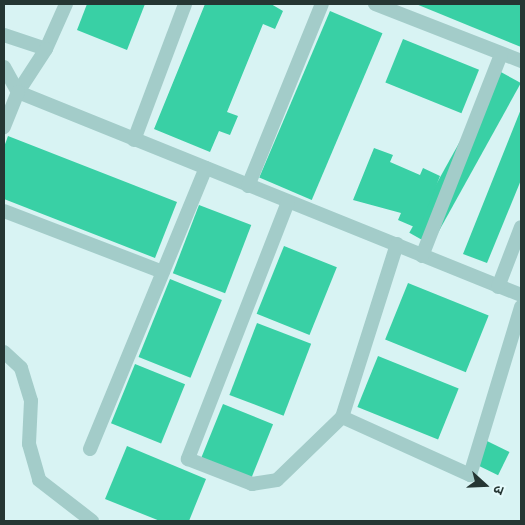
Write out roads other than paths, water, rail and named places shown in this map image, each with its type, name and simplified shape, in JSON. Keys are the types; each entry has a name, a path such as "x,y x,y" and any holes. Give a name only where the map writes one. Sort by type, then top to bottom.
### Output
{"street":[{"path":"4,127 18,92 46,49 66,4"},
{"path":"134,140 185,4"},
{"path":"248,186 322,4"},
{"path":"375,4 521,61"},
{"path":"4,35 46,49"},
{"path":"422,256 501,54"},
{"path":"4,67 18,92 521,295"},
{"path":"90,450 206,168"},
{"path":"288,202 188,459 252,484 277,480 342,418 397,244"},
{"path":"4,211 163,272"},
{"path":"498,286 521,227"},
{"path":"342,418 470,475 521,307"},
{"path":"4,352 21,368 31,401 29,444 39,480 92,521"}]}
